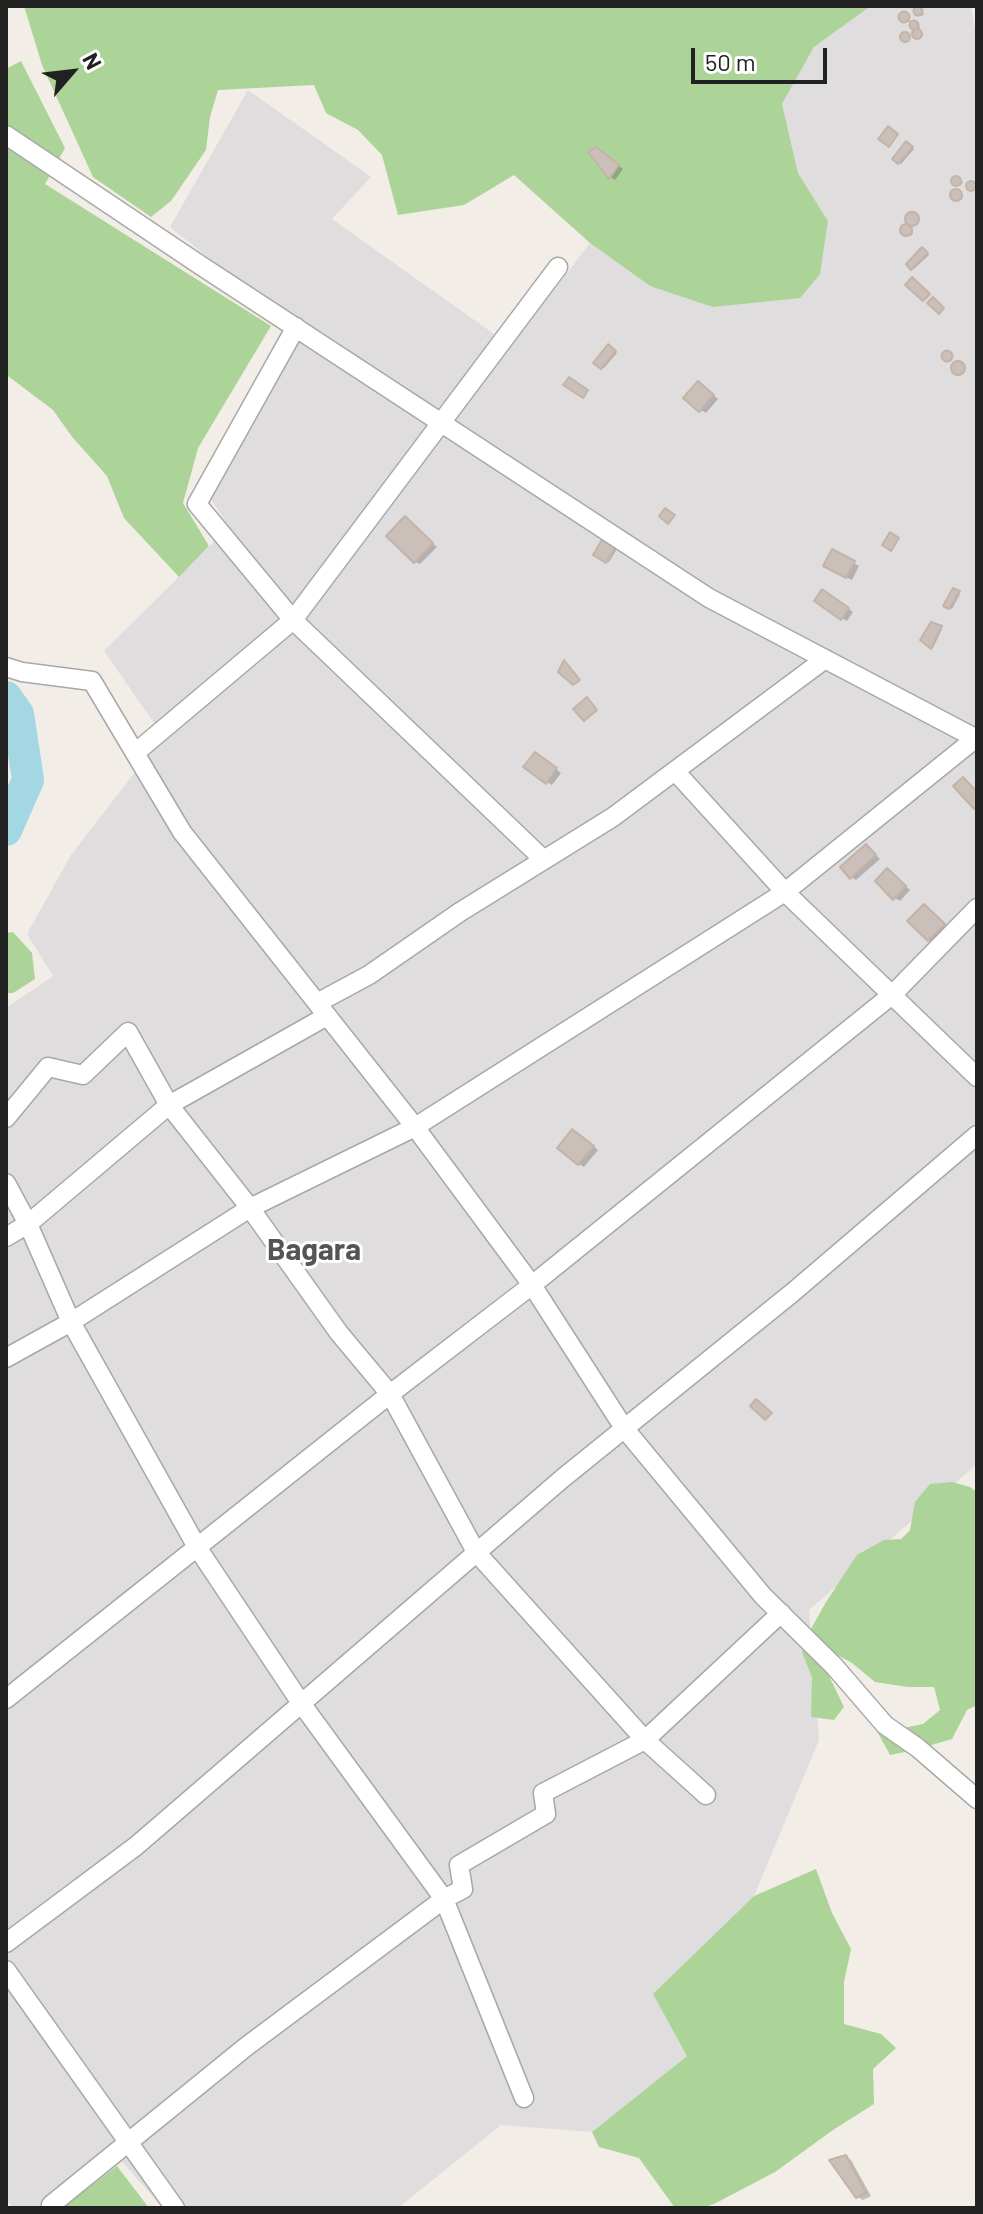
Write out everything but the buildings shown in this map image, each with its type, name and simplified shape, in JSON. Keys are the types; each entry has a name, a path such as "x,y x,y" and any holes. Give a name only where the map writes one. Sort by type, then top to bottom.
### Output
{"street":[{"path":"6,135 709,598 976,739 785,892 415,1127 250,1208 71,1322 6,1358"},
{"path":"135,753 293,620 558,267"},
{"path":"296,327 197,504 293,620 544,860"},
{"path":"6,1237 28,1224 169,1105 322,1009 460,912 613,817 825,659"},
{"path":"6,667 92,681 182,832 415,1127 532,1285 624,1428 763,1596 834,1666 885,1725 918,1748 977,1799"},
{"path":"675,771 785,892 977,1077"},
{"path":"6,1699 532,1285 893,994 977,908"},
{"path":"6,1118 48,1067 83,1075 128,1032 169,1105 250,1208 339,1333 390,1394 476,1552 645,1740 706,1795"},
{"path":"6,1943 136,1846 476,1552 792,1293 977,1135"},
{"path":"6,1183 28,1224 71,1322 197,1547 301,1703 444,1899 524,2098"},
{"path":"51,2205 247,2046 444,1899 463,1889 459,1865 546,1814 543,1793 645,1740 781,1613"},
{"path":"6,1970 175,2208"}],"shaded area":[{"path":"871,6 971,6 977,42 977,1464 809,1610 819,1740 754,1896 654,1994 688,2055 592,2132 501,2125 398,2208 163,2208 111,2149 36,2208 13,2208 6,2199 6,1008 53,976 27,934 71,855 163,736 104,651 229,527 199,480 296,328 170,227 248,90 371,177 332,219 511,346 590,243 650,286 828,221 798,173 782,104 814,47"}],"green space":[{"path":"24,6 871,6 814,47 782,104 798,173 828,221 820,274 800,298 713,307 650,286 590,243 514,175 464,205 398,215 382,155 358,130 326,113 314,85 218,90 210,117 206,150 171,201 151,217 93,177 42,65"},
{"path":"21,61 65,148 45,184 271,326 198,448 183,503 209,546 179,577 124,518 107,476 53,410 8,376 6,69"},
{"path":"13,932 32,953 35,979 13,993 6,993 6,933"},
{"path":"952,1482 977,1492 977,1705 967,1710 952,1739 890,1755 878,1733 923,1724 940,1710 934,1687 875,1682 852,1663 832,1652 830,1678 844,1707 834,1720 811,1717 812,1677 802,1652 826,1602 857,1555 884,1540 901,1539 910,1530 915,1502 930,1484"},
{"path":"816,1869 832,1913 851,1949 844,1982 844,2024 881,2034 896,2048 873,2069 874,2104 775,2172 716,2203 702,2208 675,2208 639,2158 599,2147 592,2132 687,2056 653,1994 754,1896"},
{"path":"117,2166 149,2208 62,2208"}],"waterway":[{"path":"6,697 18,714 28,780 6,830"}],"district":[{"name":"Bagara","path":"314,1250"}]}
